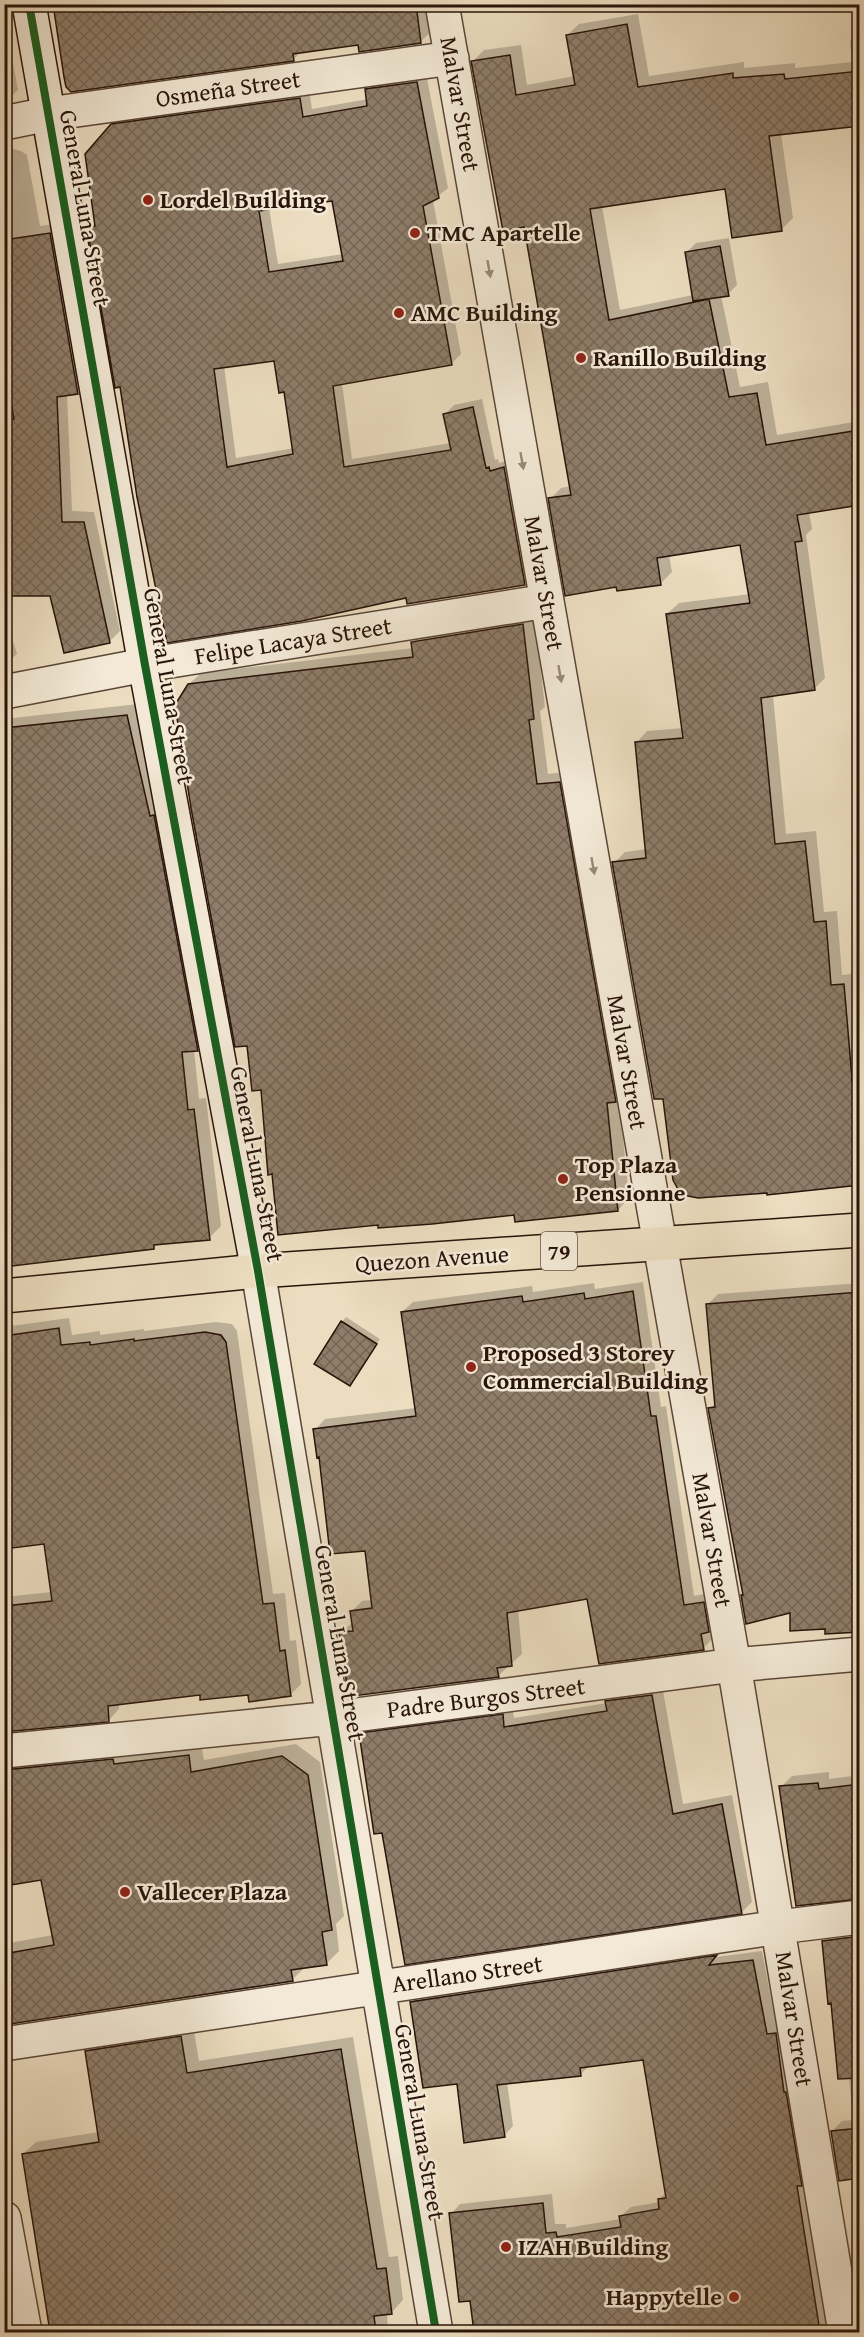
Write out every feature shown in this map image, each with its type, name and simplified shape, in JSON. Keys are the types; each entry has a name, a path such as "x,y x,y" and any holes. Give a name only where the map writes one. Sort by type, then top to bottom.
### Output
{"main road":[{"name":"Quezon Avenue","path":"4,1296 258,1271 860,1230"}],"street":[{"name":"General Luna Street","path":"29,4 145,665 258,1271 436,2332"},
{"name":"Malvar Street","path":"442,4 734,1665 845,2332"},
{"name":"Osmeña Street","path":"4,123 48,114 452,58"},
{"name":"Felipe Lacaya Street","path":"4,692 145,665 547,600"},
{"name":"Padre Burgos Street","path":"4,1751 333,1718 734,1665 860,1654"},
{"name":"Arellano Street","path":"4,2044 779,1927 860,1917"},
{"path":"4,2218 25,2332"}],"building":[{"path":"53,4 416,4 421,43 359,52 358,45 293,54 294,61 71,92 66,87"},
{"path":"627,24 638,87 733,73 733,78 784,74 785,79 860,71 860,126 769,136 782,231 732,238 725,189 590,209 609,320 709,299 729,397 757,393 766,445 860,430 860,505 797,515 802,541 795,542 815,690 761,698 775,844 805,841 814,922 826,921 831,985 844,984 853,1090 860,1089 860,1185 767,1195 767,1193 698,1198 688,1196 679,1191 673,1180 663,1099 654,1099 612,862 646,858 635,742 683,738 666,614 750,603 740,545 657,558 661,585 617,591 616,587 565,596 548,498 571,495 524,227 503,231 471,61 510,55 516,95 575,85 566,35"},
{"path":"417,82 439,198 423,206 452,365 333,386 344,467 451,450 443,414 473,407 486,468 489,467 490,471 504,467 525,585 407,604 406,598 302,621 167,643 137,497 120,387 115,388 87,227 95,226 85,154 111,124 300,98 303,117 367,106 365,89","holes":["332,201 343,261 269,272 259,211","274,361 279,393 284,392 293,454 227,467 214,369"]},
{"path":"50,233 78,394 57,397 62,522 84,522 110,643 64,653 50,596 4,596 4,423 14,419 4,367 4,240"},
{"path":"720,246 729,296 693,301 685,252"},
{"path":"523,624 534,719 529,720 537,784 560,782 616,1102 607,1103 618,1211 515,1222 514,1215 432,1224 378,1228 378,1225 278,1235 272,1174 268,1175 261,1090 252,1091 247,1046 235,1047 191,808 175,705 188,684 413,657 411,642"},
{"path":"127,715 150,816 154,815 198,1051 182,1052 188,1110 194,1109 210,1240 154,1245 154,1249 4,1267 4,862 11,861 4,799 4,728"},
{"path":"633,1291 651,1416 656,1416 684,1605 704,1602 709,1632 701,1634 704,1650 599,1664 587,1599 507,1613 512,1666 497,1668 499,1677 353,1696 353,1692 348,1693 339,1632 353,1631 350,1611 372,1608 365,1551 330,1554 319,1457 317,1458 313,1429 416,1416 401,1312 522,1296 523,1302 584,1293 585,1299"},
{"path":"860,1292 860,1632 825,1634 825,1629 790,1631 790,1613 746,1624 741,1595 743,1595 708,1408 715,1407 706,1304"},
{"path":"341,1321 377,1344 350,1386 314,1364"},
{"path":"59,1328 61,1345 90,1342 90,1345 205,1332 221,1335 226,1342 263,1604 274,1603 280,1651 285,1650 291,1696 249,1702 248,1695 200,1700 200,1695 108,1706 109,1722 4,1732 4,1606 52,1601 44,1544 4,1549 4,1336"},
{"path":"652,1695 673,1814 722,1804 742,1914 405,1965 382,1833 374,1834 359,1733 503,1714 504,1727 607,1711 605,1701"},
{"path":"189,1755 191,1772 282,1756 308,1775 332,1930 322,1932 327,1965 291,1970 293,1981 4,2025 4,1954 54,1945 41,1880 4,1886 4,1770 113,1759 114,1764"},
{"path":"818,1783 819,1789 860,1784 860,1899 796,1906 779,1786"},
{"path":"860,1936 860,2078 838,2079 822,1941"},
{"path":"717,1955 709,1965 753,1960 767,2034 776,2033 784,2092 786,2092 802,2186 797,2186 820,2332 474,2332 470,2301 459,2302 449,2213 543,2203 546,2233 556,2232 557,2237 621,2227 619,2216 659,2209 658,2199 666,2198 643,2060 580,2068 581,2076 497,2085 505,2137 464,2143 457,2084 423,2088 410,2002"},
{"path":"181,2036 187,2073 341,2049 377,2269 386,2268 392,2314 374,2316 376,2332 50,2332 22,2154 99,2142 85,2051"},
{"path":"860,2128 860,2178 839,2181 831,2131"}],"cycle path":[{"path":"29,4 145,665 258,1271 436,2332"}],"place":[{"name":"Lordel Building","path":"148,200"},
{"name":"TMC Apartelle","path":"415,233"},
{"name":"AMC Building","path":"399,313"},
{"name":"Ranillo Building","path":"581,358"},
{"name":"Top Plaza Pensionne","path":"563,1179"},
{"name":"Proposed 3 Storey Commercial Building","path":"471,1367"},
{"name":"Vallecer Plaza","path":"125,1892"},
{"name":"IZAH Building","path":"506,2247"},
{"name":"Happytelle","path":"734,2297"}]}
